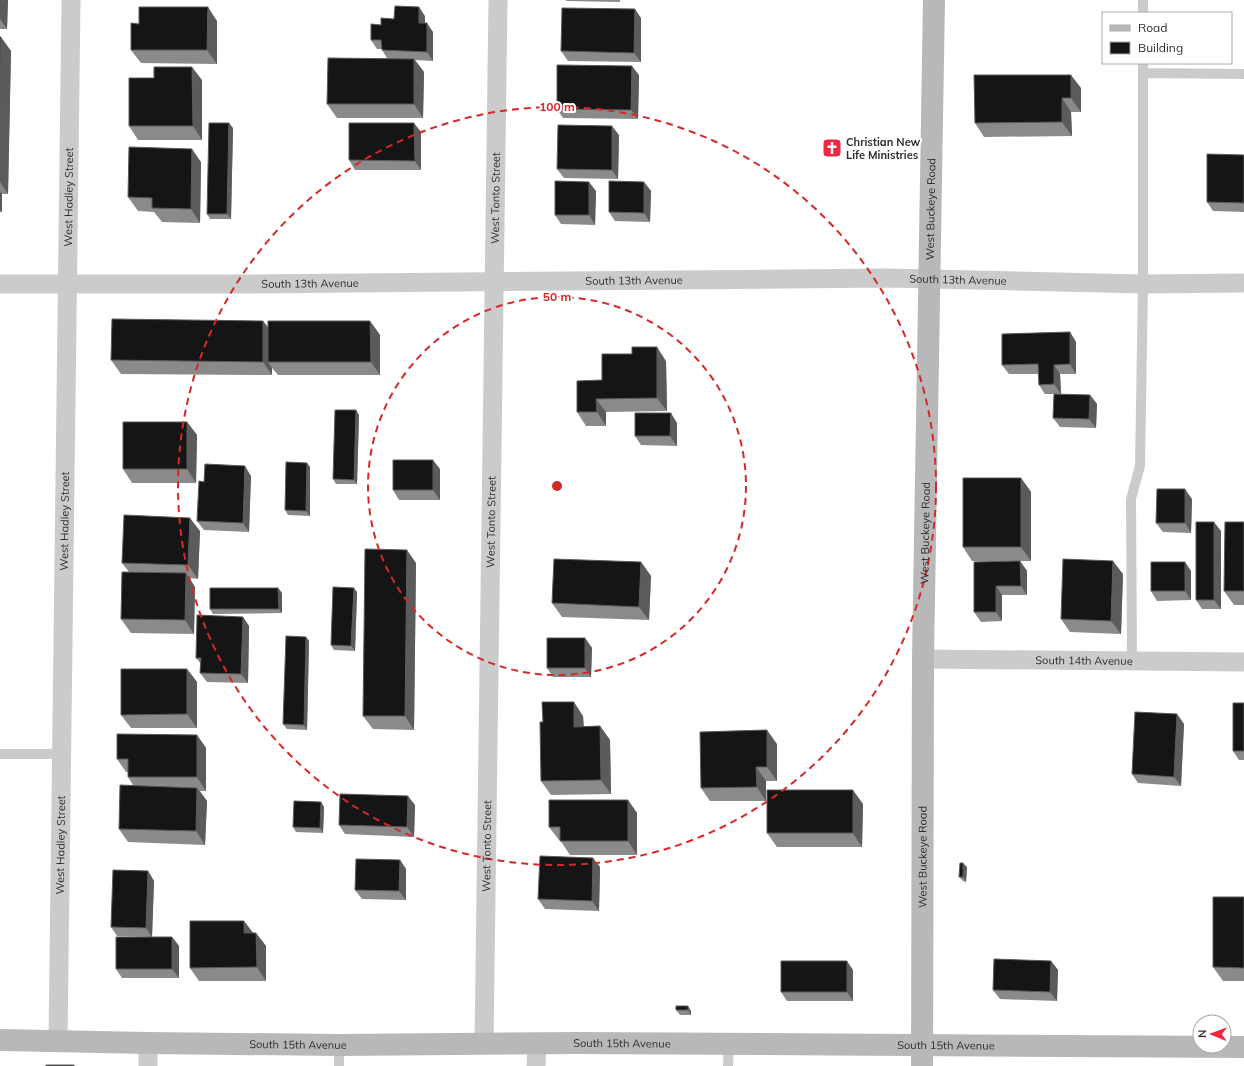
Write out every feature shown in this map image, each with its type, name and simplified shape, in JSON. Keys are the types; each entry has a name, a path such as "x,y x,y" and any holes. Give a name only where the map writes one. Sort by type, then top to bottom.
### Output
{"main road":[{"name":"West Buckeye Road","path":"922,1056 923,659 934,0"},
{"name":"South 15th Avenue","path":"0,1040 339,1045 484,1043 729,1044 922,1056 1244,1047"}],"street":[{"name":"West Hadley Street","path":"58,1042 71,0"},
{"name":"West Tonto Street","path":"484,1043 498,0"},
{"name":"South 13th Avenue","path":"0,284 930,278 1143,284 1244,284"},
{"name":"South 14th Avenue","path":"923,659 1244,662"},
{"path":"148,1043 148,1066"},
{"path":"536,1066 537,1043"}],"lane":[{"path":"1143,0 1143,12"},
{"path":"1132,661 1131,499 1140,466 1143,284 1143,68 1244,74"},
{"path":"0,754 61,754"},
{"path":"728,1066 729,1044"},
{"path":"339,1045 339,1066"}],"building":[{"path":"395,6 419,7 419,23 427,23 427,52 382,50 381,40 371,40 371,24 381,25 381,18 394,19"},
{"path":"139,7 208,7 207,50 131,50 131,23 139,24"},
{"path":"562,8 635,9 634,53 561,51"},
{"path":"0,37 1,37 0,104"},
{"path":"328,58 414,59 414,104 327,104"},
{"path":"557,65 632,66 631,110 557,109"},
{"path":"154,67 192,67 193,126 129,126 129,78 154,78"},
{"path":"974,75 1071,75 1071,98 1062,98 1062,122 975,123"},
{"path":"209,123 229,123 227,214 207,214"},
{"path":"349,123 414,123 415,161 349,160"},
{"path":"558,125 612,126 612,170 557,169"},
{"path":"129,147 192,149 191,209 152,208 152,198 128,197"},
{"path":"1207,154 1244,155 1244,203 1207,202"},
{"path":"555,181 589,182 589,215 555,215"},
{"path":"609,181 644,182 644,213 609,212"},
{"path":"112,319 263,321 263,362 111,360"},
{"path":"268,321 370,321 371,362 268,362"},
{"path":"1070,332 1070,364 1054,365 1054,384 1039,385 1038,364 1002,365 1002,334"},
{"path":"632,347 657,347 657,398 596,399 597,412 577,412 577,381 602,380 602,354 632,354"},
{"path":"1054,394 1090,395 1089,419 1053,418"},
{"path":"335,410 356,410 354,480 333,479"},
{"path":"635,413 671,413 670,436 635,436"},
{"path":"123,422 187,422 187,469 123,469"},
{"path":"393,460 433,460 433,490 393,490"},
{"path":"286,462 307,463 306,511 285,510"},
{"path":"205,464 245,466 243,523 197,521 199,481 204,482"},
{"path":"963,478 1021,478 1021,547 963,547"},
{"path":"1157,489 1185,489 1185,523 1156,523"},
{"path":"124,515 190,518 188,565 122,563"},
{"path":"1196,522 1214,522 1214,600 1196,600"},
{"path":"1225,522 1244,522 1244,591 1224,591"},
{"path":"365,549 407,550 405,716 363,716"},
{"path":"554,559 641,562 639,607 552,603"},
{"path":"1063,559 1113,561 1111,621 1061,619"},
{"path":"1020,561 1021,586 996,586 996,612 974,612 974,562"},
{"path":"1151,562 1185,562 1185,591 1151,591"},
{"path":"122,572 186,573 185,620 121,619"},
{"path":"333,587 354,588 351,646 331,645"},
{"path":"210,588 278,588 279,609 210,609"},
{"path":"197,615 243,617 241,674 200,673 201,658 196,658"},
{"path":"286,636 306,637 304,725 283,724"},
{"path":"547,638 585,638 585,668 547,668"},
{"path":"121,669 187,669 187,714 121,715"},
{"path":"542,702 574,702 574,727 600,726 601,780 541,781 540,722 543,722"},
{"path":"1233,703 1244,703 1244,751 1233,751"},
{"path":"1135,712 1177,714 1174,777 1132,774"},
{"path":"767,730 767,767 756,767 757,787 701,788 700,732"},
{"path":"117,734 197,735 197,777 128,777 128,759 117,759"},
{"path":"120,785 197,788 196,831 119,829"},
{"path":"767,790 853,790 853,833 767,833"},
{"path":"340,794 408,796 407,827 339,825"},
{"path":"549,800 628,800 628,841 560,841 560,827 549,827"},
{"path":"294,801 321,802 320,828 293,827"},
{"path":"540,856 593,858 592,901 538,899"},
{"path":"356,859 400,860 399,891 355,890"},
{"path":"960,863 963,863 963,877 959,877"},
{"path":"113,870 148,871 146,928 111,927"},
{"path":"1213,897 1244,897 1244,968 1213,967"},
{"path":"190,921 244,921 244,933 256,933 257,967 190,968"},
{"path":"116,937 172,937 172,969 116,969"},
{"path":"994,959 1051,961 1050,992 993,990"},
{"path":"781,961 847,961 847,992 781,992"},
{"path":"676,1006 688,1006 688,1010 676,1010"},
{"path":"74,1065 74,1066 46,1066"}],"place":[{"name":"Christian New Life Ministries","path":"832,148"}]}
